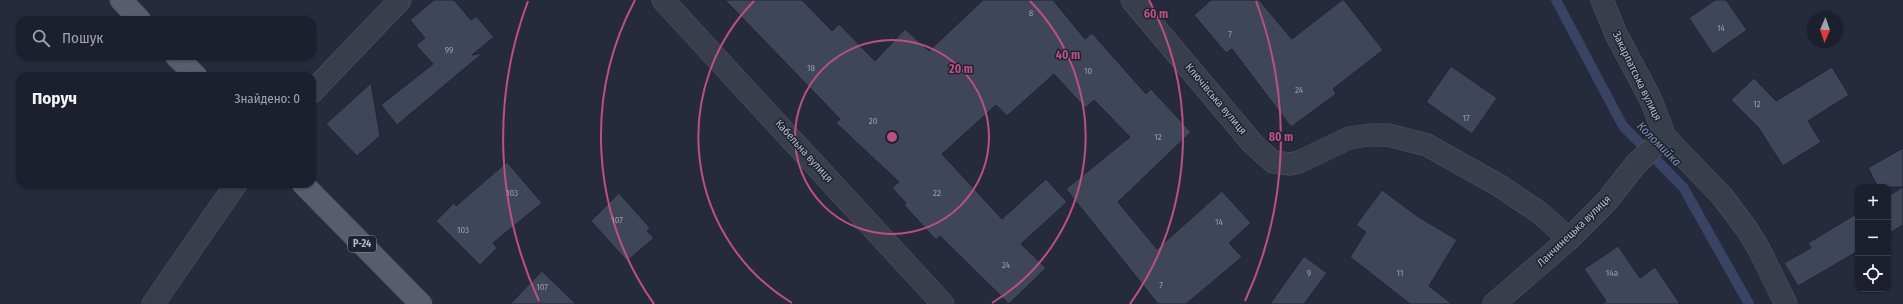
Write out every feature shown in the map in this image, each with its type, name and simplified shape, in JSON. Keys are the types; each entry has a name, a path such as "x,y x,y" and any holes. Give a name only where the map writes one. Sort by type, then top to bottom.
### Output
{"main road":[{"path":"120,0 136,16"},
{"path":"180,60 192,72"},
{"name":"Р-24","path":"307,188 421,304"}],"street":[{"path":"316,88 400,0"},
{"name":"Кабельна вулиця","path":"663,0 943,304"},
{"name":"Ключівська вулиця","path":"1132,0 1253,144 1273,162 1290,164 1300,162 1350,138 1369,135 1388,136 1406,140 1427,146 1500,186 1540,213 1569,238"},
{"name":"Закарпатська вулиця","path":"1602,0 1616,34 1651,100 1661,141 1722,196 1746,228 1759,249 1786,304"},
{"name":"Ланчинецька вулиця","path":"1494,304 1569,238 1606,202 1636,164 1661,141"},
{"path":"153,304 233,188"}],"building":[{"path":"434,0 454,0 471,20 476,16 494,37 472,55 483,53 397,125 381,105 433,64 416,45 425,38 410,20"},
{"path":"725,0 802,0 832,31 839,24 875,61 905,29 929,51 983,0 1053,0 1085,39 1092,33 1146,94 1151,89 1191,132 1118,202 1157,249 1222,191 1251,223 1229,243 1242,257 1186,304 1158,304 1066,189 1130,137 1094,100 1085,108 1054,74 1007,116 996,105 942,154 1002,219 1046,179 1067,202 1021,244 1046,268 1009,304 940,236 936,240 904,205 906,203 892,188 899,182 836,123 840,119"},
{"path":"1211,0 1259,0 1292,39 1342,0 1344,0 1383,50 1333,89 1336,94 1291,127 1232,49 1226,53 1194,15"},
{"path":"1715,0 1726,0 1747,30 1713,54 1689,18"},
{"path":"1451,66 1497,98 1472,134 1426,102"},
{"path":"1832,67 1849,95 1808,121 1821,142 1783,166 1758,127 1731,100 1754,78 1776,101"},
{"path":"371,83 380,136 357,156 326,124"},
{"path":"1903,148 1903,187 1891,187 1891,184 1876,184 1868,168"},
{"path":"507,162 542,203 493,243 497,248 480,265 436,221 454,203 456,206"},
{"path":"1903,187 1903,225 1891,232 1891,220 1891,194"},
{"path":"1382,190 1417,216 1457,240 1429,286 1452,304 1410,304 1350,257 1366,232 1356,225"},
{"path":"619,193 650,228 647,231 654,238 627,261 591,221"},
{"path":"1855,215 1855,253 1798,286 1784,263 1811,248 1808,243"},
{"path":"1618,246 1640,278 1655,267 1680,304 1601,304 1606,301 1584,269"},
{"path":"1304,256 1327,273 1304,304 1270,304"},
{"path":"542,271 576,304 510,304"}],"waterway":[{"name":"Коломийка","path":"1556,0 1623,126 1683,187 1749,304"}]}
